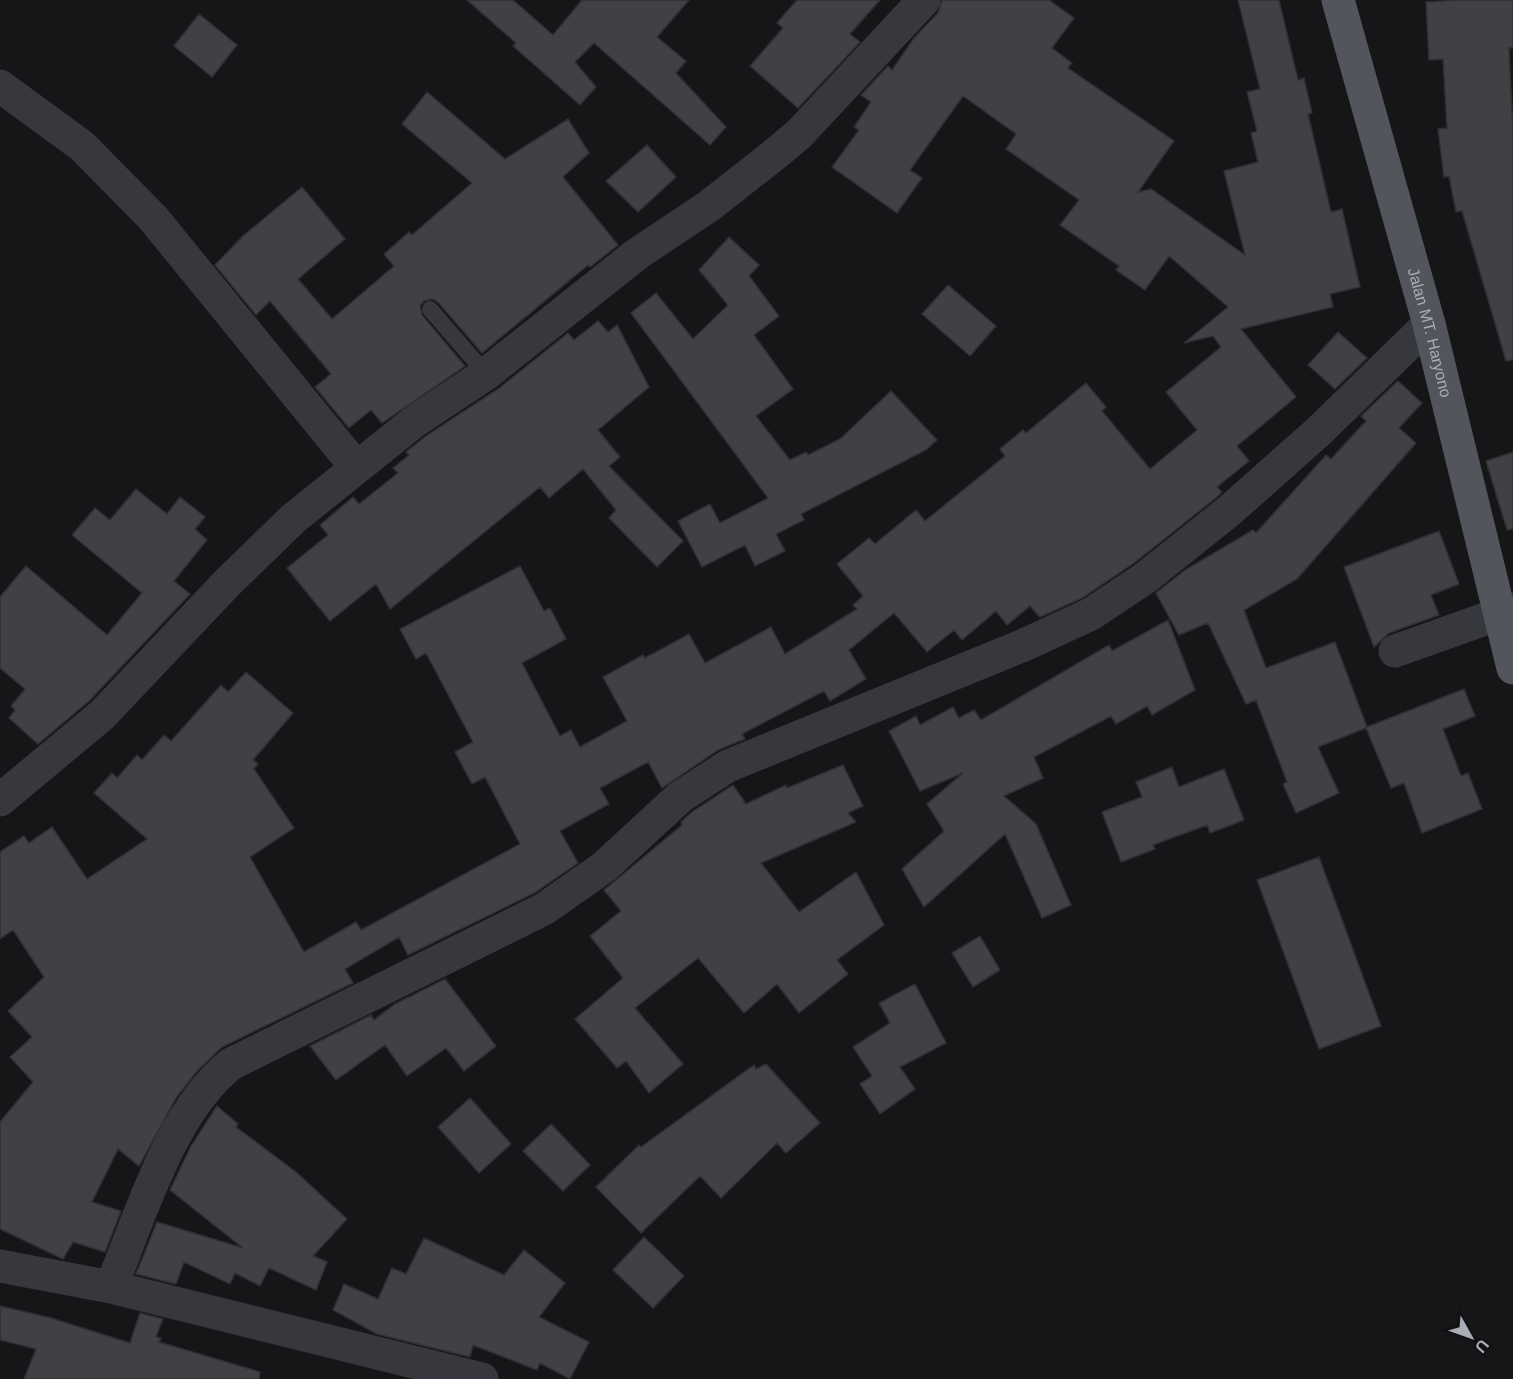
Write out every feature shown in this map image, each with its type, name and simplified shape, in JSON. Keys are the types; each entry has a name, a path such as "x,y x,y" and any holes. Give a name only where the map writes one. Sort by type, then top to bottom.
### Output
{"main road":[{"name":"Jalan MT. Haryono","path":"1338,0 1430,324 1508,612 1513,668"}],"street":[{"path":"0,800 102,714 226,583 294,518 415,421 486,374 637,254 709,206 774,155 799,134 924,0"},
{"path":"0,86 82,146 153,218 356,467"},
{"path":"111,1287 184,1116 203,1090 231,1064 544,909 604,867 680,797 729,766 1024,645 1090,614 1145,578 1229,511 1318,432 1430,324"},
{"path":"1395,651 1508,612"},
{"path":"0,1266 111,1287 482,1379"}],"lane":[{"path":"430,309 486,374"}],"building":[{"path":"467,0 513,0 553,35 582,0 689,0 657,37 686,61 676,73 726,127 710,145 594,43 575,62 596,87 580,105 513,46 516,43"},
{"path":"797,0 880,0 850,34 860,42 798,108 750,66 783,28 777,23"},
{"path":"942,0 1049,0 1074,18 1052,48 1072,63 1068,68 1174,141 1138,192 1151,189 1245,255 1224,171 1258,162 1251,133 1257,131 1247,92 1260,89 1238,0 1279,0 1298,80 1304,78 1312,113 1308,114 1331,212 1342,209 1360,287 1330,294 1333,307 1241,329 1296,397 1237,446 1249,461 1217,487 1222,492 1217,497 1134,563 1082,598 1040,617 1030,606 1007,625 996,611 962,640 954,630 927,652 894,613 849,650 866,679 830,701 824,691 742,734 745,739 718,750 662,788 648,762 600,788 609,804 560,831 578,863 534,893 408,955 399,937 345,969 353,983 222,1047 197,1071 176,1098 139,1166 118,1149 92,1202 121,1211 105,1252 73,1242 63,1259 0,1229 0,1122 33,1082 10,1057 32,1037 8,1011 44,977 13,930 0,939 0,852 24,836 29,843 52,827 87,879 147,839 94,793 112,773 117,778 137,755 142,760 164,735 171,741 221,685 228,692 246,672 293,713 253,760 258,764 254,769 294,828 250,857 304,952 356,922 361,930 520,844 485,777 472,784 455,752 473,742 426,653 416,659 400,629 520,566 544,611 550,608 566,639 522,663 560,736 571,730 580,747 627,721 603,677 643,655 645,658 689,634 705,663 771,627 785,654 857,609 853,605 863,596 837,564 869,538 875,544 916,510 925,521 1005,456 1000,449 1023,430 1026,433 1086,383 1106,407 1102,411 1150,469 1197,430 1166,392 1221,347 1213,336 1184,343 1228,307 1169,256 1145,290 1116,270 1119,266 1060,225 1079,200 1006,149 1016,134 963,96 910,170 922,178 897,213 832,167 859,130 854,127 871,102 861,95 888,66 892,70 914,38 938,13"},
{"path":"1513,0 1513,48 1509,48 1513,133 1513,360 1506,361 1462,211 1456,212 1449,176 1444,177 1438,129 1447,128 1443,59 1429,60 1426,2"},
{"path":"199,14 237,45 212,77 174,46"},
{"path":"427,92 505,159 568,119 589,153 563,177 618,245 590,267 588,265 482,353 438,302 433,299 424,301 420,306 422,315 465,366 382,423 371,410 349,428 315,387 331,374 270,301 256,315 215,265 243,236 302,187 345,239 298,279 332,319 394,266 384,254 409,232 412,235 472,183 402,124"},
{"path":"647,145 676,177 638,212 606,181"},
{"path":"729,237 759,265 749,276 779,316 754,335 793,389 756,416 790,460 806,452 808,455 840,439 891,391 937,440 926,450 801,514 804,520 776,534 785,551 755,566 745,545 702,567 678,521 710,504 720,523 768,498 631,313 656,293 693,339 728,305 699,270"},
{"path":"948,285 996,326 970,356 922,314"},
{"path":"598,321 608,332 617,325 649,387 598,430 620,457 609,466 683,541 657,567 609,518 616,510 583,469 549,498 540,487 390,609 376,584 330,621 287,568 328,535 320,525 353,497 359,504 398,473 393,468 409,455 406,452 426,436 498,389 568,333 574,340"},
{"path":"1338,332 1367,358 1335,389 1308,365"},
{"path":"1398,381 1422,403 1399,428 1416,443 1297,579 1244,610 1266,668 1335,642 1367,727 1464,689 1475,716 1443,729 1461,776 1468,773 1482,809 1422,833 1404,783 1391,788 1366,728 1318,747 1339,793 1296,813 1283,784 1287,782 1256,700 1246,704 1208,623 1179,635 1156,593 1185,570 1253,530 1256,533 1326,455 1331,459 1366,421 1361,416"},
{"path":"1513,452 1513,529 1507,530 1486,461"},
{"path":"136,489 167,514 180,497 205,517 195,529 207,540 174,581 190,594 89,701 38,744 9,718 15,710 11,706 25,689 0,668 0,597 26,566 107,635 142,593 72,535 95,508 110,520"},
{"path":"1439,531 1459,584 1431,595 1439,615 1389,633 1374,647 1344,567"},
{"path":"1168,620 1195,690 1152,715 1147,706 1116,724 1111,716 1034,757 1043,778 1004,796 1036,824 1071,905 1042,918 1005,834 924,907 902,869 944,831 927,804 963,773 920,791 889,731 916,716 920,725 953,707 959,718 974,710 981,720 1109,645 1112,651"},
{"path":"843,765 863,806 848,813 856,822 761,863 799,912 856,872 884,925 837,960 848,974 799,1013 777,984 744,1013 698,958 635,1008 683,1064 649,1093 626,1061 617,1068 575,1019 623,978 590,936 621,911 604,890 682,825 681,822 692,812 733,785 746,804 786,785 787,788"},
{"path":"1172,767 1179,787 1224,769 1244,820 1210,833 1207,825 1153,845 1155,849 1121,862 1102,812 1142,797 1136,782"},
{"path":"1319,857 1381,1026 1319,1049 1257,880"},
{"path":"980,936 1000,970 973,987 952,953"},
{"path":"445,979 496,1046 464,1071 446,1048 407,1076 385,1045 336,1080 310,1046 371,1015 374,1020 395,1004"},
{"path":"915,984 946,1043 900,1067 915,1089 880,1114 860,1084 872,1076 853,1047 890,1023 879,1003"},
{"path":"766,1064 820,1123 786,1153 777,1143 721,1198 700,1176 641,1233 596,1187 639,1145 641,1147 754,1065 756,1069"},
{"path":"470,1098 511,1144 479,1173 438,1127"},
{"path":"217,1106 238,1124 236,1127 296,1172 347,1219 313,1256 327,1262 316,1290 269,1268 260,1286 235,1273 230,1284 184,1262 176,1284 136,1274 157,1222 243,1248 170,1190 191,1146"},
{"path":"551,1124 590,1165 563,1191 523,1151"},
{"path":"644,1237 684,1276 653,1308 613,1270"},
{"path":"424,1238 504,1275 524,1250 565,1283 539,1317 589,1342 570,1379 540,1363 537,1370 473,1345 470,1357 377,1334 333,1310 344,1284 378,1299 392,1268 406,1274"},
{"path":"0,1306 51,1318 130,1343 140,1313 163,1319 156,1337 161,1338 159,1342 260,1372 259,1379 24,1379 36,1349 0,1340"}]}
